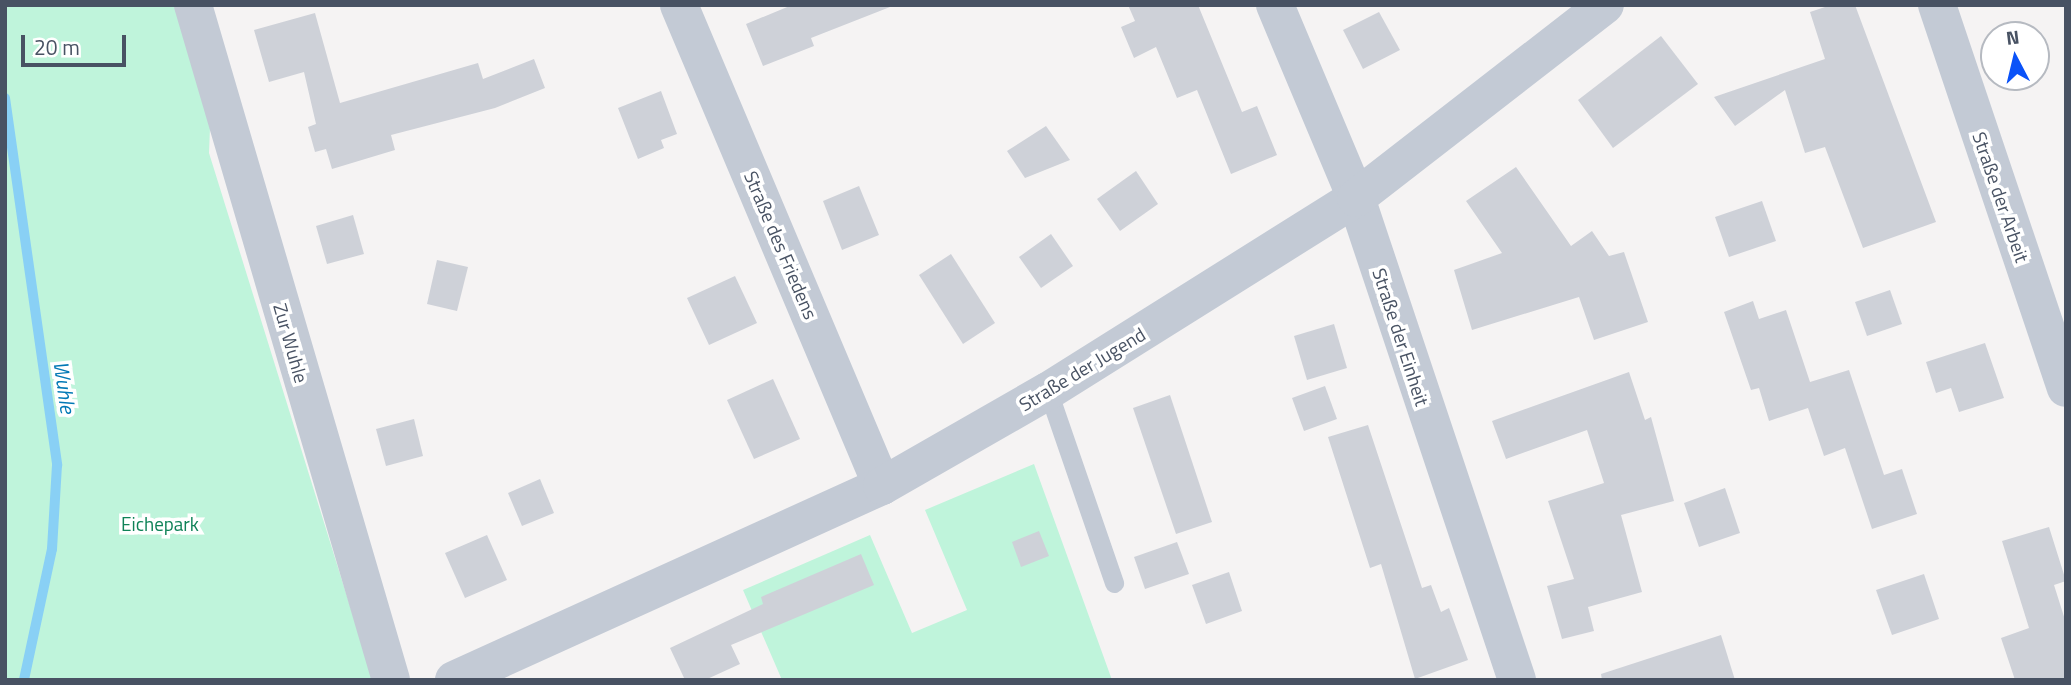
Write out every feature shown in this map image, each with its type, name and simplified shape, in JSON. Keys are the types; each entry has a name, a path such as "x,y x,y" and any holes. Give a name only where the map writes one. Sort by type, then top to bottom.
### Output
{"street":[{"name":"Zur Wuhle","path":"193,5 391,680"},
{"name":"Straße des Friedens","path":"679,5 882,486"},
{"name":"Straße der Einheit","path":"1275,5 1356,198 1509,678"},
{"name":"Straße der Jugend","path":"454,680 517,667 882,486 1048,391 1356,198 1605,5"},
{"name":"Straße der Arbeit","path":"1937,5 2066,388"}],"lane":[{"path":"1048,391 1114,583"}],"green space":[{"name":"Eichepark","path":"5,5 174,5 200,81 210,128 209,153 373,680 5,680"},
{"path":"1034,464 1112,680 782,680 743,590 870,535 912,633 967,610 925,510"}],"building":[{"path":"792,5 890,7 811,38 814,46 763,66 746,24"},
{"path":"1128,5 1198,5 1242,112 1257,106 1277,155 1231,174 1197,90 1177,98 1156,47 1134,58 1121,27 1135,21"},
{"path":"1831,5 1855,5 1936,222 1863,248 1825,147 1805,153 1785,90 1735,126 1714,97 1825,59 1810,12"},
{"path":"1379,12 1400,50 1363,69 1343,30"},
{"path":"315,13 340,103 478,63 483,79 534,59 545,88 495,108 391,135 395,150 332,169 326,149 315,152 308,127 316,124 304,72 269,82 254,30"},
{"path":"1661,36 1698,84 1613,148 1578,100"},
{"path":"661,91 677,134 661,140 664,148 638,159 618,108"},
{"path":"1046,126 1070,160 1025,178 1007,151"},
{"path":"1516,167 1571,246 1592,231 1609,256 1624,252 1648,322 1594,340 1579,297 1472,330 1454,270 1502,253 1466,201"},
{"path":"1136,171 1158,204 1120,231 1097,199"},
{"path":"859,186 879,235 842,250 823,201"},
{"path":"1762,201 1776,241 1729,257 1715,217"},
{"path":"353,215 364,254 327,264 316,226"},
{"path":"1051,234 1073,266 1041,288 1019,257"},
{"path":"951,254 995,323 963,344 919,275"},
{"path":"437,260 468,267 457,311 427,304"},
{"path":"735,276 757,323 709,345 687,298"},
{"path":"1890,290 1902,324 1867,336 1855,302"},
{"path":"1753,301 1759,319 1786,310 1810,382 1849,370 1884,475 1902,469 1917,514 1872,529 1845,448 1824,456 1808,408 1769,421 1759,388 1751,390 1724,312"},
{"path":"1334,324 1347,368 1307,380 1294,336"},
{"path":"1985,343 2004,398 1959,412 1951,388 1936,393 1926,362"},
{"path":"1629,372 1645,420 1651,417 1674,501 1621,515 1642,592 1588,607 1594,631 1562,639 1547,586 1574,579 1548,501 1604,483 1587,430 1506,459 1492,421"},
{"path":"773,379 800,439 754,459 727,400"},
{"path":"1325,386 1337,419 1304,431 1292,398"},
{"path":"1170,395 1212,522 1176,534 1133,408"},
{"path":"414,419 423,456 386,466 376,429"},
{"path":"1368,425 1422,588 1431,585 1441,612 1449,608 1468,660 1415,679 1381,564 1370,568 1328,437"},
{"path":"540,479 554,513 522,526 508,493"},
{"path":"1725,488 1740,533 1699,547 1684,503"},
{"path":"2049,527 2066,581 2054,585 2066,623 2066,680 2015,680 2001,638 2029,628 2002,541"},
{"path":"1039,531 1049,556 1021,567 1012,542"},
{"path":"487,535 507,580 465,598 445,553"},
{"path":"1177,542 1189,574 1145,589 1134,557"},
{"path":"861,554 874,585 731,645 740,664 705,680 685,680 670,648 763,604 761,597"},
{"path":"1229,572 1242,611 1206,624 1192,585"},
{"path":"1924,574 1939,619 1892,635 1876,590"},
{"path":"1721,635 1735,680 1602,680 1601,674"}],"waterway":[{"name":"Wuhle","path":"5,98 57,465 52,549 24,680"}]}
